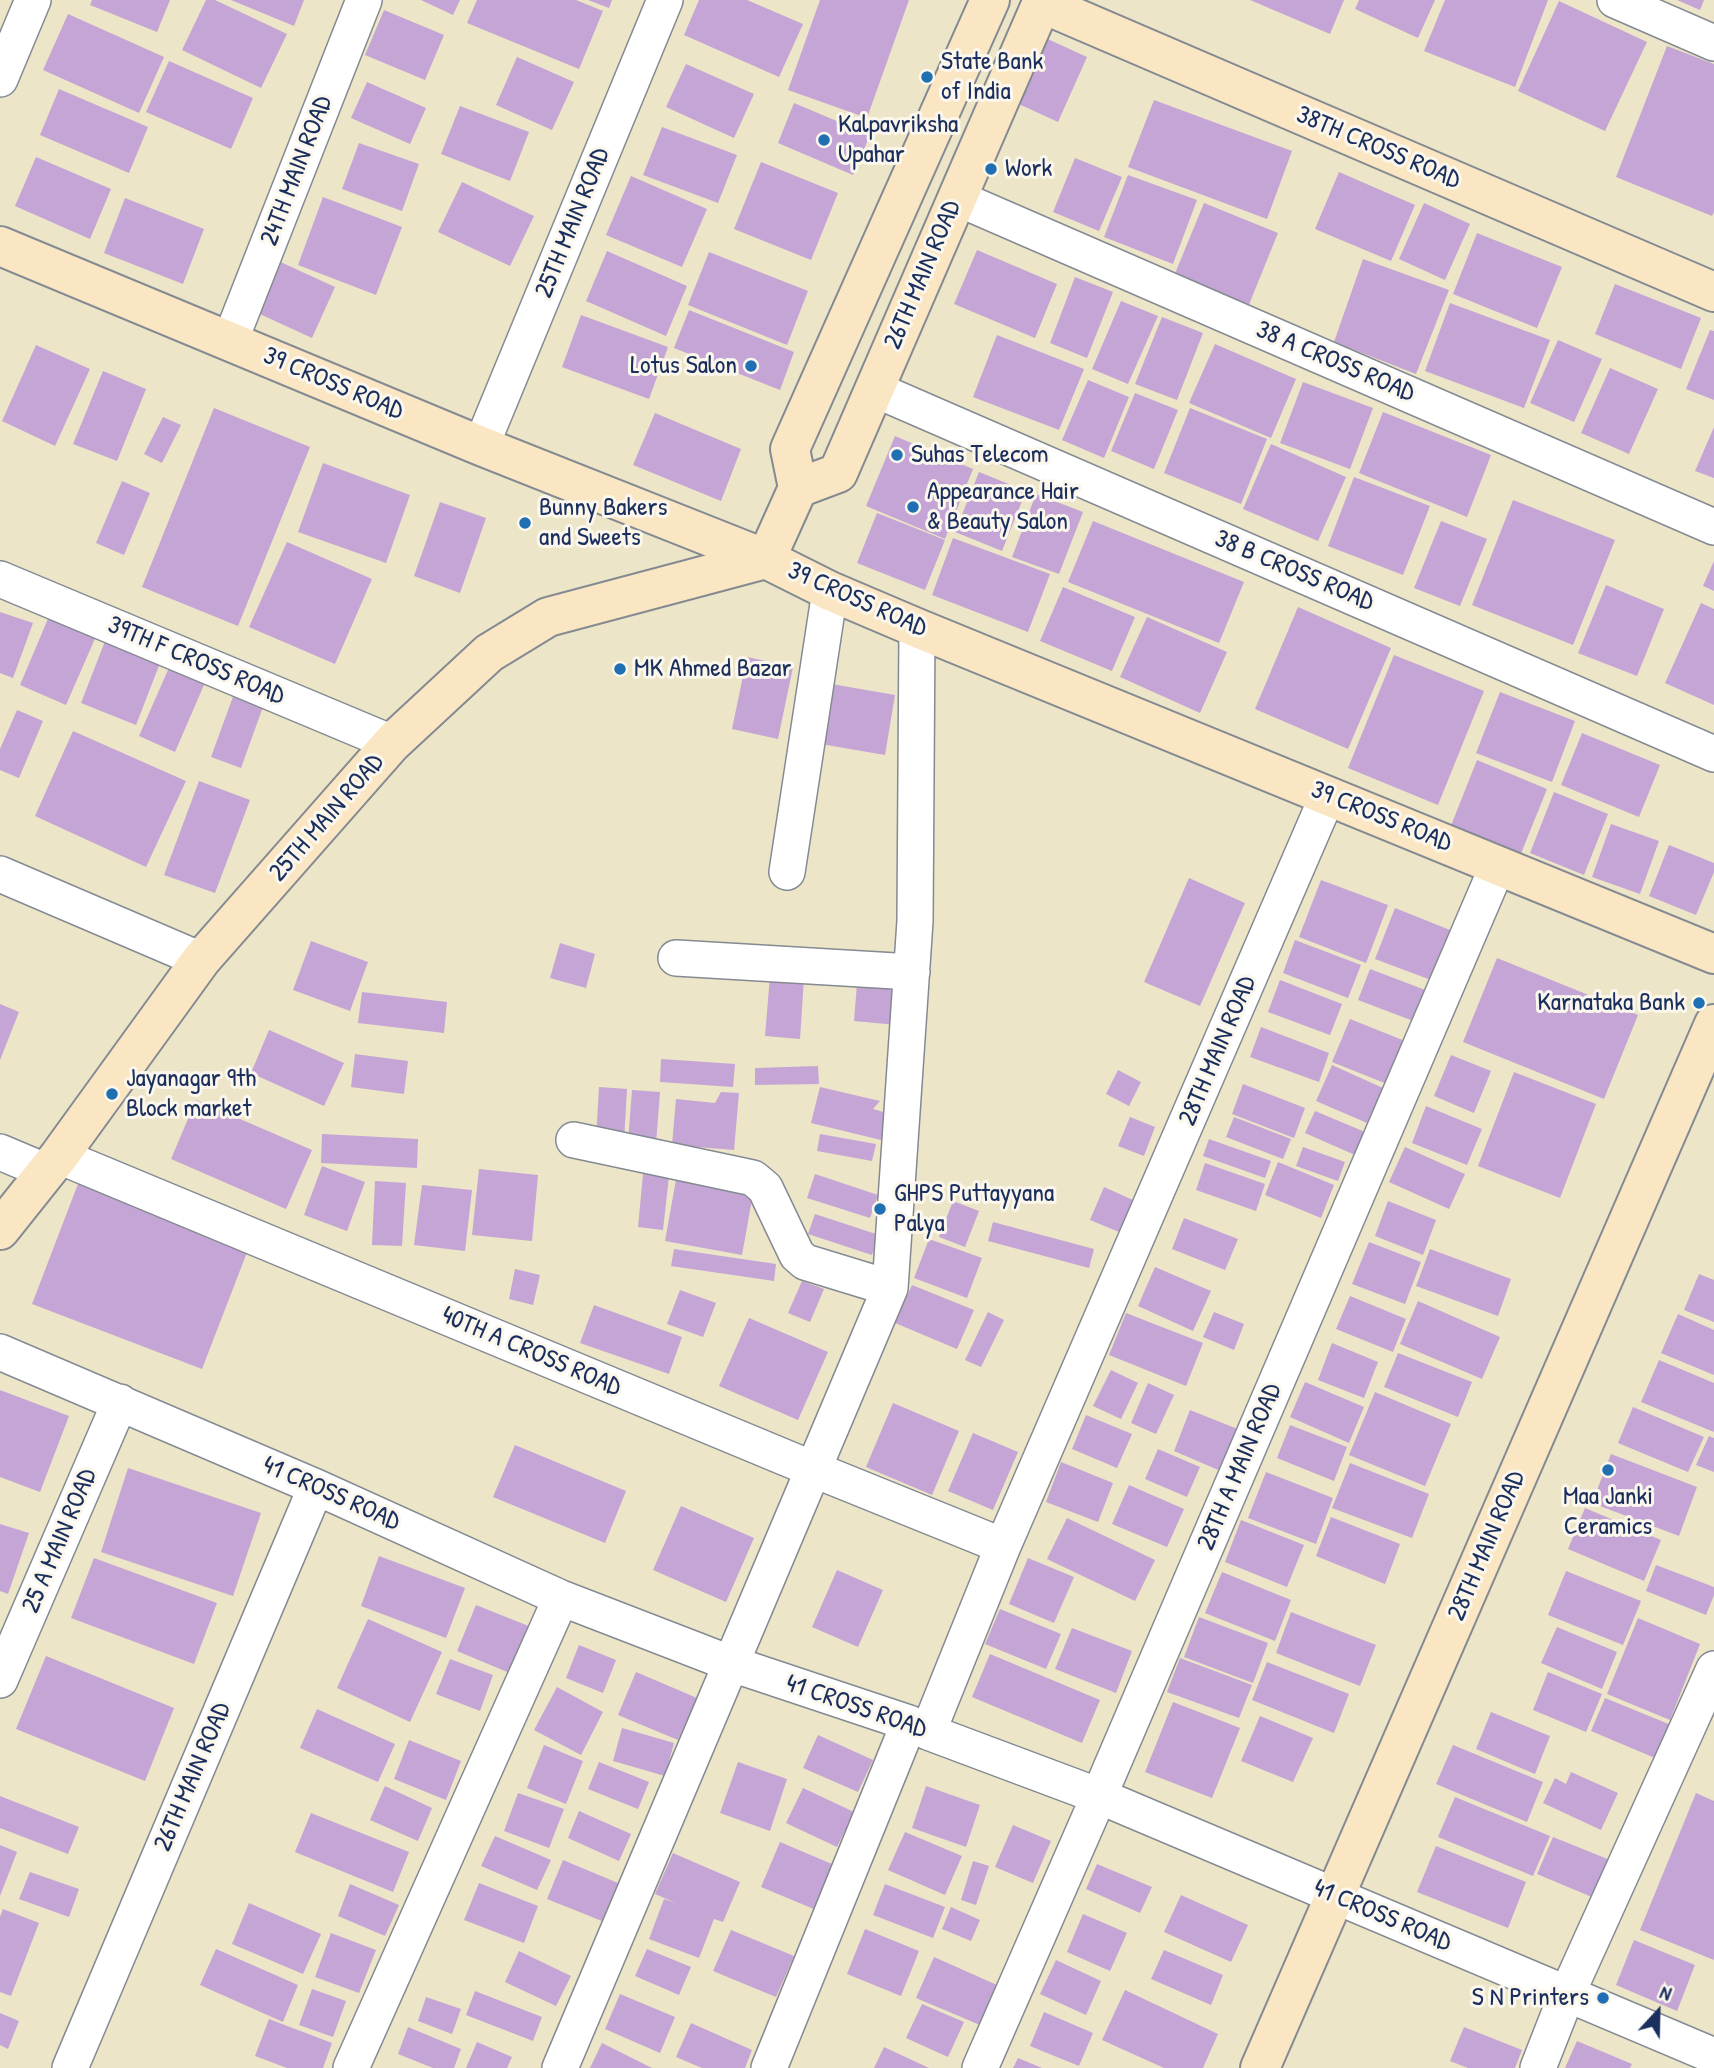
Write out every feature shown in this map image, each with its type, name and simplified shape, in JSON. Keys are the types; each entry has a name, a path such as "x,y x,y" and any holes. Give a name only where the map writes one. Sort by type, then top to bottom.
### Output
{"street":[{"path":"0,79 33,0"},
{"name":"24TH MAIN ROAD","path":"230,341 364,0"},
{"name":"25TH MAIN ROAD","path":"481,446 665,0"},
{"name":"26TH MAIN ROAD","path":"990,0 790,449 798,488 838,473 1042,1"},
{"path":"1615,0 1714,43"},
{"name":"38TH CROSS ROAD","path":"1042,1 1714,292"},
{"name":"38 A CROSS ROAD","path":"957,198 1714,527"},
{"name":"39 CROSS ROAD","path":"0,246 481,446 766,558 830,591 917,628 1714,954"},
{"name":"38 B CROSS ROAD","path":"874,389 1714,754"},
{"path":"766,558 798,488"},
{"name":"25TH MAIN ROAD","path":"0,1230 52,1164 201,960 393,743 489,653 548,617 766,558"},
{"name":"39TH F CROSS ROAD","path":"0,579 393,743"},
{"path":"788,872 830,591"},
{"path":"560,2068 890,1288 915,921 917,628"},
{"name":"28TH MAIN ROAD","path":"769,2068 918,1728 1003,1546 1328,795"},
{"name":"28TH A MAIN ROAD","path":"979,2068 1099,1796 1498,865"},
{"path":"0,874 201,960"},
{"path":"676,958 912,972"},
{"name":"28TH MAIN ROAD","path":"1259,2068 1714,1024"},
{"path":"574,1140 753,1178 765,1188 797,1255 805,1262 890,1288"},
{"name":"40TH A CROSS ROAD","path":"0,1152 52,1164 1003,1546"},
{"name":"41 CROSS ROAD","path":"0,1352 316,1487 561,1598 732,1664 918,1728 1099,1796 1714,2056"},
{"name":"25 A MAIN ROAD","path":"0,1680 120,1402"},
{"name":"26TH MAIN ROAD","path":"70,2068 316,1487"},
{"path":"351,2068 561,1598"},
{"path":"1538,2068 1567,1994 1714,1670"}],"building":[{"path":"92,0 170,0 157,32 90,5"},
{"path":"206,0 215,0 287,34 261,88 182,50"},
{"path":"231,0 304,0 294,26"},
{"path":"421,0 460,0 453,15"},
{"path":"477,0 576,0 603,11 579,69 467,23"},
{"path":"588,0 612,0 609,8"},
{"path":"699,0 747,0 803,24 779,77 684,35"},
{"path":"820,0 909,0 867,118 788,90"},
{"path":"1250,0 1344,0 1330,34"},
{"path":"1359,0 1435,0 1418,38 1355,9"},
{"path":"1445,0 1548,0 1515,87 1424,51"},
{"path":"1677,0 1704,0 1700,10"},
{"path":"1559,1 1647,42 1605,131 1518,91"},
{"path":"384,10 444,35 425,80 365,55"},
{"path":"68,14 164,57 139,113 43,70"},
{"path":"1039,35 1087,57 1058,122 1010,100"},
{"path":"1667,46 1714,64 1712,216 1616,177"},
{"path":"517,57 574,82 552,130 496,105"},
{"path":"169,61 253,98 231,149 146,112"},
{"path":"686,64 754,94 734,138 666,107"},
{"path":"367,82 426,108 410,144 351,118"},
{"path":"59,89 148,127 129,173 40,135"},
{"path":"1154,100 1292,151 1267,219 1128,167"},
{"path":"794,103 870,135 853,175 778,143"},
{"path":"460,106 529,132 510,181 441,154"},
{"path":"662,127 737,155 718,203 643,175"},
{"path":"359,143 419,164 402,211 342,189"},
{"path":"36,157 111,189 90,239 15,206"},
{"path":"1075,158 1122,177 1099,231 1053,212"},
{"path":"761,162 838,193 811,260 734,229"},
{"path":"1339,172 1415,205 1391,261 1315,229"},
{"path":"1128,175 1197,200 1173,264 1104,237"},
{"path":"631,176 707,209 682,267 606,235"},
{"path":"462,182 534,216 510,266 438,232"},
{"path":"323,197 402,227 376,295 298,265"},
{"path":"125,198 204,229 183,284 104,253"},
{"path":"1204,203 1278,233 1248,307 1174,276"},
{"path":"1424,203 1470,224 1445,280 1399,259"},
{"path":"1477,233 1562,267 1537,328 1453,294"},
{"path":"977,250 1057,284 1035,338 954,304"},
{"path":"607,251 687,286 666,336 586,301"},
{"path":"709,252 808,291 787,345 688,305"},
{"path":"274,259 335,287 312,338 251,310"},
{"path":"1363,259 1449,290 1416,374 1334,342"},
{"path":"1075,277 1113,292 1087,358 1050,343"},
{"path":"1615,284 1701,318 1681,369 1595,334"},
{"path":"1121,301 1158,316 1128,384 1092,369"},
{"path":"1450,303 1550,340 1524,408 1425,371"},
{"path":"689,310 794,352 780,390 674,348"},
{"path":"581,315 668,347 649,399 562,367"},
{"path":"1162,317 1203,333 1177,400 1135,384"},
{"path":"1710,330 1714,331 1714,400 1686,389"},
{"path":"997,335 1084,369 1059,430 973,397"},
{"path":"1558,340 1602,359 1574,422 1530,403"},
{"path":"1215,344 1296,379 1271,438 1189,403"},
{"path":"36,345 90,369 55,446 2,421"},
{"path":"1610,368 1658,389 1629,454 1581,433"},
{"path":"103,371 146,389 117,461 73,444"},
{"path":"1088,380 1129,397 1104,458 1062,440"},
{"path":"1303,382 1373,408 1350,469 1280,443"},
{"path":"1135,393 1178,410 1154,469 1111,451"},
{"path":"214,408 310,447 238,626 142,587"},
{"path":"1190,408 1267,439 1241,504 1164,473"},
{"path":"1383,412 1491,455 1467,517 1359,473"},
{"path":"655,413 741,449 721,501 633,465"},
{"path":"163,417 181,425 162,463 144,454"},
{"path":"1714,427 1714,478 1695,471"},
{"path":"895,436 973,469 945,539 866,506"},
{"path":"1271,444 1346,477 1318,541 1243,509"},
{"path":"323,463 410,495 386,563 298,532"},
{"path":"979,472 1026,491 1002,551 955,532"},
{"path":"1354,477 1430,506 1403,575 1328,546"},
{"path":"122,481 150,493 124,555 96,543"},
{"path":"1036,494 1083,512 1059,574 1012,557"},
{"path":"1513,500 1615,540 1573,645 1472,605"},
{"path":"440,502 486,518 460,593 414,576"},
{"path":"877,513 945,540 925,590 857,563"},
{"path":"1093,521 1244,582 1219,643 1068,582"},
{"path":"1441,521 1487,539 1460,606 1414,588"},
{"path":"953,538 1050,574 1028,632 932,595"},
{"path":"287,542 372,579 335,664 249,627"},
{"path":"1714,561 1714,591 1703,586"},
{"path":"1606,585 1664,609 1637,676 1578,653"},
{"path":"1063,587 1135,617 1112,671 1040,641"},
{"path":"1701,603 1714,609 1714,705 1665,683"},
{"path":"1298,607 1391,648 1348,749 1255,709"},
{"path":"0,612 33,623 13,678 0,673"},
{"path":"50,614 97,634 66,705 20,685"},
{"path":"1147,617 1227,652 1200,713 1120,677"},
{"path":"107,636 162,658 136,725 81,703"},
{"path":"1394,655 1484,691 1438,805 1348,768"},
{"path":"747,657 793,667 778,739 732,729"},
{"path":"171,663 207,678 175,752 139,736"},
{"path":"826,683 895,695 885,755 815,743"},
{"path":"1500,692 1575,721 1552,782 1476,753"},
{"path":"234,694 264,704 241,768 211,757"},
{"path":"17,710 43,721 19,778 0,770 0,749"},
{"path":"73,731 186,781 146,867 35,816"},
{"path":"1582,733 1660,765 1639,817 1561,785"},
{"path":"1477,760 1547,789 1520,856 1450,828"},
{"path":"199,781 250,800 215,893 164,875"},
{"path":"1554,792 1608,814 1584,875 1530,853"},
{"path":"1611,824 1659,841 1640,894 1592,877"},
{"path":"1669,845 1714,863 1714,872 1696,915 1649,896"},
{"path":"1189,878 1245,903 1200,1006 1144,982"},
{"path":"1321,880 1388,905 1366,963 1299,937"},
{"path":"1395,908 1450,930 1431,980 1375,959"},
{"path":"1295,940 1361,965 1348,998 1283,973"},
{"path":"311,941 368,962 350,1011 293,990"},
{"path":"560,943 595,954 586,988 550,978"},
{"path":"1497,958 1638,1015 1604,1099 1463,1042"},
{"path":"1370,969 1428,991 1416,1022 1358,1000"},
{"path":"770,976 804,978 800,1039 765,1036"},
{"path":"1280,980 1342,1004 1330,1035 1268,1012"},
{"path":"857,984 899,987 897,1025 854,1021"},
{"path":"362,992 447,1002 444,1033 358,1023"},
{"path":"0,1004 19,1012 0,1060"},
{"path":"1350,1019 1405,1041 1387,1084 1332,1062"},
{"path":"1261,1027 1329,1053 1319,1082 1250,1057"},
{"path":"269,1030 344,1063 324,1106 251,1073"},
{"path":"355,1054 408,1061 404,1094 351,1087"},
{"path":"1451,1055 1491,1071 1474,1113 1434,1096"},
{"path":"661,1059 735,1064 733,1087 660,1082"},
{"path":"1332,1065 1383,1088 1367,1123 1316,1101"},
{"path":"818,1066 819,1084 755,1085 755,1068"},
{"path":"1118,1070 1141,1082 1129,1106 1106,1094"},
{"path":"1514,1072 1596,1104 1560,1198 1478,1166"},
{"path":"1243,1084 1305,1108 1294,1138 1232,1114"},
{"path":"599,1087 627,1089 624,1141 596,1139"},
{"path":"820,1087 880,1101 873,1109 887,1113 881,1140 811,1123"},
{"path":"632,1090 660,1092 656,1144 628,1142"},
{"path":"721,1092 739,1093 734,1150 672,1145 676,1099 715,1103"},
{"path":"196,1100 312,1150 286,1209 171,1159"},
{"path":"1426,1106 1482,1129 1467,1165 1412,1143"},
{"path":"1315,1111 1365,1132 1355,1155 1305,1133"},
{"path":"1130,1117 1155,1127 1144,1156 1118,1146"},
{"path":"1234,1117 1291,1139 1283,1159 1226,1137"},
{"path":"322,1134 418,1139 417,1168 321,1163"},
{"path":"820,1134 876,1144 872,1161 817,1151"},
{"path":"1209,1139 1271,1161 1265,1178 1203,1156"},
{"path":"1303,1147 1345,1162 1338,1181 1296,1166"},
{"path":"1405,1147 1465,1174 1449,1209 1389,1182"},
{"path":"1278,1162 1334,1185 1321,1218 1265,1195"},
{"path":"1205,1163 1265,1184 1256,1211 1196,1190"},
{"path":"322,1166 365,1182 347,1231 304,1215"},
{"path":"479,1169 538,1175 532,1241 472,1235"},
{"path":"643,1174 669,1176 663,1230 638,1227"},
{"path":"677,1174 754,1188 742,1255 665,1241"},
{"path":"815,1174 878,1195 870,1218 807,1198"},
{"path":"81,1176 251,1242 202,1369 32,1304"},
{"path":"375,1181 406,1183 402,1246 372,1245"},
{"path":"422,1185 472,1190 465,1251 414,1245"},
{"path":"1104,1187 1133,1200 1119,1232 1090,1220"},
{"path":"953,1201 979,1211 965,1247 939,1237"},
{"path":"1388,1201 1436,1220 1423,1255 1375,1236"},
{"path":"815,1214 879,1235 872,1255 808,1234"},
{"path":"1184,1218 1238,1239 1225,1270 1172,1249"},
{"path":"993,1222 1094,1249 1089,1268 988,1241"},
{"path":"929,1239 982,1258 967,1298 914,1278"},
{"path":"1369,1242 1421,1262 1405,1304 1352,1284"},
{"path":"674,1249 776,1264 774,1281 671,1266"},
{"path":"1430,1249 1511,1279 1498,1316 1416,1286"},
{"path":"1155,1267 1211,1291 1193,1331 1138,1306"},
{"path":"515,1269 540,1275 533,1305 509,1299"},
{"path":"1699,1274 1714,1280 1714,1322 1684,1310"},
{"path":"802,1281 824,1289 810,1322 788,1313"},
{"path":"912,1285 974,1310 957,1349 895,1323"},
{"path":"680,1290 716,1303 703,1337 667,1324"},
{"path":"1350,1296 1406,1319 1393,1352 1336,1329"},
{"path":"1418,1301 1500,1337 1482,1379 1400,1344"},
{"path":"594,1305 682,1337 669,1374 580,1343"},
{"path":"988,1312 1004,1320 981,1367 965,1360"},
{"path":"1214,1312 1244,1324 1234,1350 1203,1337"},
{"path":"1126,1313 1203,1343 1186,1386 1109,1355"},
{"path":"1678,1314 1714,1330 1714,1375 1661,1353"},
{"path":"749,1318 828,1352 798,1420 719,1386"},
{"path":"1332,1343 1378,1362 1364,1398 1318,1380"},
{"path":"1398,1353 1472,1382 1458,1417 1384,1387"},
{"path":"1659,1360 1714,1383 1714,1432 1641,1402"},
{"path":"1111,1370 1138,1383 1121,1419 1093,1406"},
{"path":"1305,1382 1364,1407 1349,1443 1290,1417"},
{"path":"1148,1383 1174,1395 1156,1434 1131,1423"},
{"path":"0,1390 69,1416 40,1492 0,1477"},
{"path":"1375,1392 1451,1424 1425,1486 1349,1455"},
{"path":"893,1403 959,1431 932,1495 866,1467"},
{"path":"1633,1407 1704,1437 1688,1472 1618,1443"},
{"path":"1190,1410 1240,1430 1223,1472 1174,1451"},
{"path":"1086,1415 1132,1434 1117,1468 1072,1449"},
{"path":"1290,1425 1347,1447 1334,1481 1277,1458"},
{"path":"973,1433 1018,1452 993,1510 948,1491"},
{"path":"1709,1436 1714,1438 1714,1472 1696,1465"},
{"path":"515,1445 626,1491 605,1543 493,1497"},
{"path":"1158,1449 1200,1467 1187,1497 1145,1479"},
{"path":"1611,1454 1697,1487 1679,1536 1592,1503"},
{"path":"1061,1462 1113,1483 1098,1522 1046,1502"},
{"path":"1350,1463 1429,1494 1412,1538 1332,1508"},
{"path":"128,1468 261,1513 233,1596 101,1552"},
{"path":"1266,1472 1333,1498 1316,1544 1248,1518"},
{"path":"1129,1485 1184,1509 1167,1547 1112,1524"},
{"path":"681,1506 754,1538 726,1602 653,1570"},
{"path":"1585,1508 1661,1540 1644,1581 1568,1549"},
{"path":"1331,1517 1400,1544 1385,1584 1316,1556"},
{"path":"1067,1518 1155,1560 1135,1601 1047,1559"},
{"path":"1241,1520 1304,1545 1287,1587 1225,1562"},
{"path":"0,1524 29,1533 8,1594 0,1591"},
{"path":"379,1556 465,1588 446,1638 361,1606"},
{"path":"94,1558 217,1603 194,1664 71,1618"},
{"path":"1028,1558 1074,1577 1054,1623 1009,1604"},
{"path":"1656,1565 1714,1587 1714,1595 1706,1615 1646,1591"},
{"path":"837,1570 883,1590 858,1647 812,1627"},
{"path":"1566,1571 1641,1601 1623,1645 1548,1615"},
{"path":"1222,1572 1291,1600 1275,1641 1205,1613"},
{"path":"476,1605 531,1627 512,1674 457,1651"},
{"path":"1000,1609 1061,1634 1046,1669 985,1644"},
{"path":"1291,1612 1376,1645 1360,1686 1276,1653"},
{"path":"1199,1617 1268,1643 1253,1683 1184,1657"},
{"path":"1638,1618 1700,1644 1670,1720 1607,1694"},
{"path":"368,1619 442,1652 410,1722 337,1688"},
{"path":"1557,1627 1617,1652 1602,1689 1541,1663"},
{"path":"1072,1628 1132,1651 1116,1693 1055,1669"},
{"path":"579,1645 616,1660 603,1693 566,1678"},
{"path":"990,1654 1100,1700 1082,1743 972,1697"},
{"path":"46,1656 174,1708 145,1781 16,1729"},
{"path":"1180,1658 1252,1685 1239,1718 1167,1692"},
{"path":"450,1659 493,1675 480,1711 436,1694"},
{"path":"1267,1662 1349,1694 1334,1733 1252,1700"},
{"path":"636,1672 697,1698 678,1740 618,1715"},
{"path":"1548,1672 1602,1694 1586,1732 1533,1710"},
{"path":"557,1687 603,1712 581,1755 534,1730"},
{"path":"1605,1698 1676,1727 1662,1761 1591,1731"},
{"path":"1173,1702 1240,1728 1212,1798 1145,1772"},
{"path":"317,1709 395,1744 378,1782 300,1748"},
{"path":"1491,1712 1550,1736 1535,1774 1476,1749"},
{"path":"1260,1716 1313,1738 1293,1782 1241,1761"},
{"path":"622,1728 674,1743 665,1776 613,1761"},
{"path":"818,1735 873,1760 858,1792 803,1768"},
{"path":"409,1740 461,1761 446,1800 394,1779"},
{"path":"544,1745 583,1761 566,1804 527,1788"},
{"path":"1453,1745 1543,1782 1527,1822 1436,1784"},
{"path":"599,1762 649,1782 638,1809 588,1789"},
{"path":"738,1762 787,1779 770,1831 720,1813"},
{"path":"1571,1772 1618,1793 1601,1830 1543,1803 1555,1778 1566,1784"},
{"path":"385,1786 432,1808 418,1841 370,1820"},
{"path":"926,1786 980,1805 966,1847 912,1828"},
{"path":"803,1788 854,1812 837,1847 786,1823"},
{"path":"518,1793 564,1809 549,1848 504,1831"},
{"path":"1696,1793 1714,1801 1714,1960 1640,1930"},
{"path":"0,1796 79,1827 68,1854 0,1828"},
{"path":"1455,1797 1550,1836 1533,1876 1438,1837"},
{"path":"579,1811 631,1834 619,1861 568,1838"},
{"path":"311,1813 409,1852 393,1892 295,1852"},
{"path":"1013,1825 1051,1841 1033,1883 995,1867"},
{"path":"905,1832 962,1856 945,1895 888,1870"},
{"path":"495,1836 551,1860 537,1890 481,1866"},
{"path":"1553,1837 1615,1862 1599,1900 1537,1874"},
{"path":"780,1842 839,1867 821,1912 761,1887"},
{"path":"0,1845 17,1852 0,1896"},
{"path":"1436,1846 1526,1882 1508,1928 1417,1892"},
{"path":"673,1853 740,1882 723,1922 714,1919 699,1958 649,1939 664,1899 676,1903 655,1894"},
{"path":"563,1860 618,1883 602,1921 547,1899"},
{"path":"973,1861 989,1866 976,1905 961,1900"},
{"path":"1097,1864 1152,1887 1140,1913 1086,1889"},
{"path":"30,1872 79,1889 69,1917 19,1899"},
{"path":"479,1883 538,1906 524,1943 464,1920"},
{"path":"350,1884 399,1905 385,1936 338,1916"},
{"path":"885,1884 945,1907 933,1938 873,1915"},
{"path":"1181,1895 1248,1925 1231,1962 1164,1932"},
{"path":"249,1903 321,1934 303,1974 232,1944"},
{"path":"951,1907 980,1920 971,1941 942,1929"},
{"path":"3,1909 39,1923 11,1996 0,1992 0,1917"},
{"path":"1083,1914 1127,1933 1110,1971 1067,1952"},
{"path":"865,1929 919,1951 901,1996 847,1974"},
{"path":"731,1930 794,1956 776,1997 713,1971"},
{"path":"331,1933 376,1950 359,1993 315,1977"},
{"path":"1634,1940 1695,1965 1677,2011 1616,1985"},
{"path":"216,1949 298,1985 283,2022 200,1985"},
{"path":"647,1949 691,1967 679,1995 635,1976"},
{"path":"1164,1950 1223,1975 1211,2005 1151,1979"},
{"path":"519,1951 571,1976 556,2006 505,1982"},
{"path":"934,1957 997,1985 980,2025 916,1998"},
{"path":"1056,1960 1101,1981 1086,2015 1040,1994"},
{"path":"312,1989 346,2001 333,2037 299,2025"},
{"path":"1125,1990 1218,2034 1203,2068 1164,2068 1102,2040"},
{"path":"475,1991 542,2017 533,2041 466,2015"},
{"path":"620,1994 675,2017 660,2053 605,2029"},
{"path":"426,1997 461,2009 452,2034 418,2021"},
{"path":"922,2004 964,2022 948,2057 906,2038"},
{"path":"1044,2012 1093,2033 1079,2066 1030,2046"},
{"path":"0,2013 19,2021 8,2049 0,2045"},
{"path":"269,2019 332,2043 323,2068 287,2068 255,2056"},
{"path":"691,2023 752,2050 745,2068 702,2068 676,2057"},
{"path":"408,2027 461,2049 454,2068 433,2068 398,2054"},
{"path":"1464,2027 1522,2050 1515,2068 1468,2068 1450,2061"},
{"path":"1577,2041 1632,2064 1630,2068 1565,2068"},
{"path":"477,2042 512,2057 507,2068 466,2068"},
{"path":"602,2043 652,2068 590,2068"},
{"path":"884,2047 929,2068 874,2068"},
{"path":"1018,2058 1042,2068 1013,2068"}],"place":[{"name":"State Bank of India","path":"927,77"},
{"name":"Kalpavriksha Upahar","path":"824,140"},
{"name":"Work","path":"991,169"},
{"name":"Lotus Salon","path":"751,366"},
{"name":"Suhas Telecom","path":"897,455"},
{"name":"Appearance Hair & Beauty Salon","path":"913,507"},
{"name":"Bunny Bakers and Sweets","path":"525,523"},
{"name":"MK Ahmed Bazar","path":"620,669"},
{"name":"Karnataka Bank","path":"1699,1003"},
{"name":"Jayanagar 9th Block market","path":"112,1094"},
{"name":"GHPS Puttayyana Palya","path":"880,1209"},
{"name":"Maa Janki Ceramics","path":"1608,1470"},
{"name":"S N Printers","path":"1603,1998"}]}
